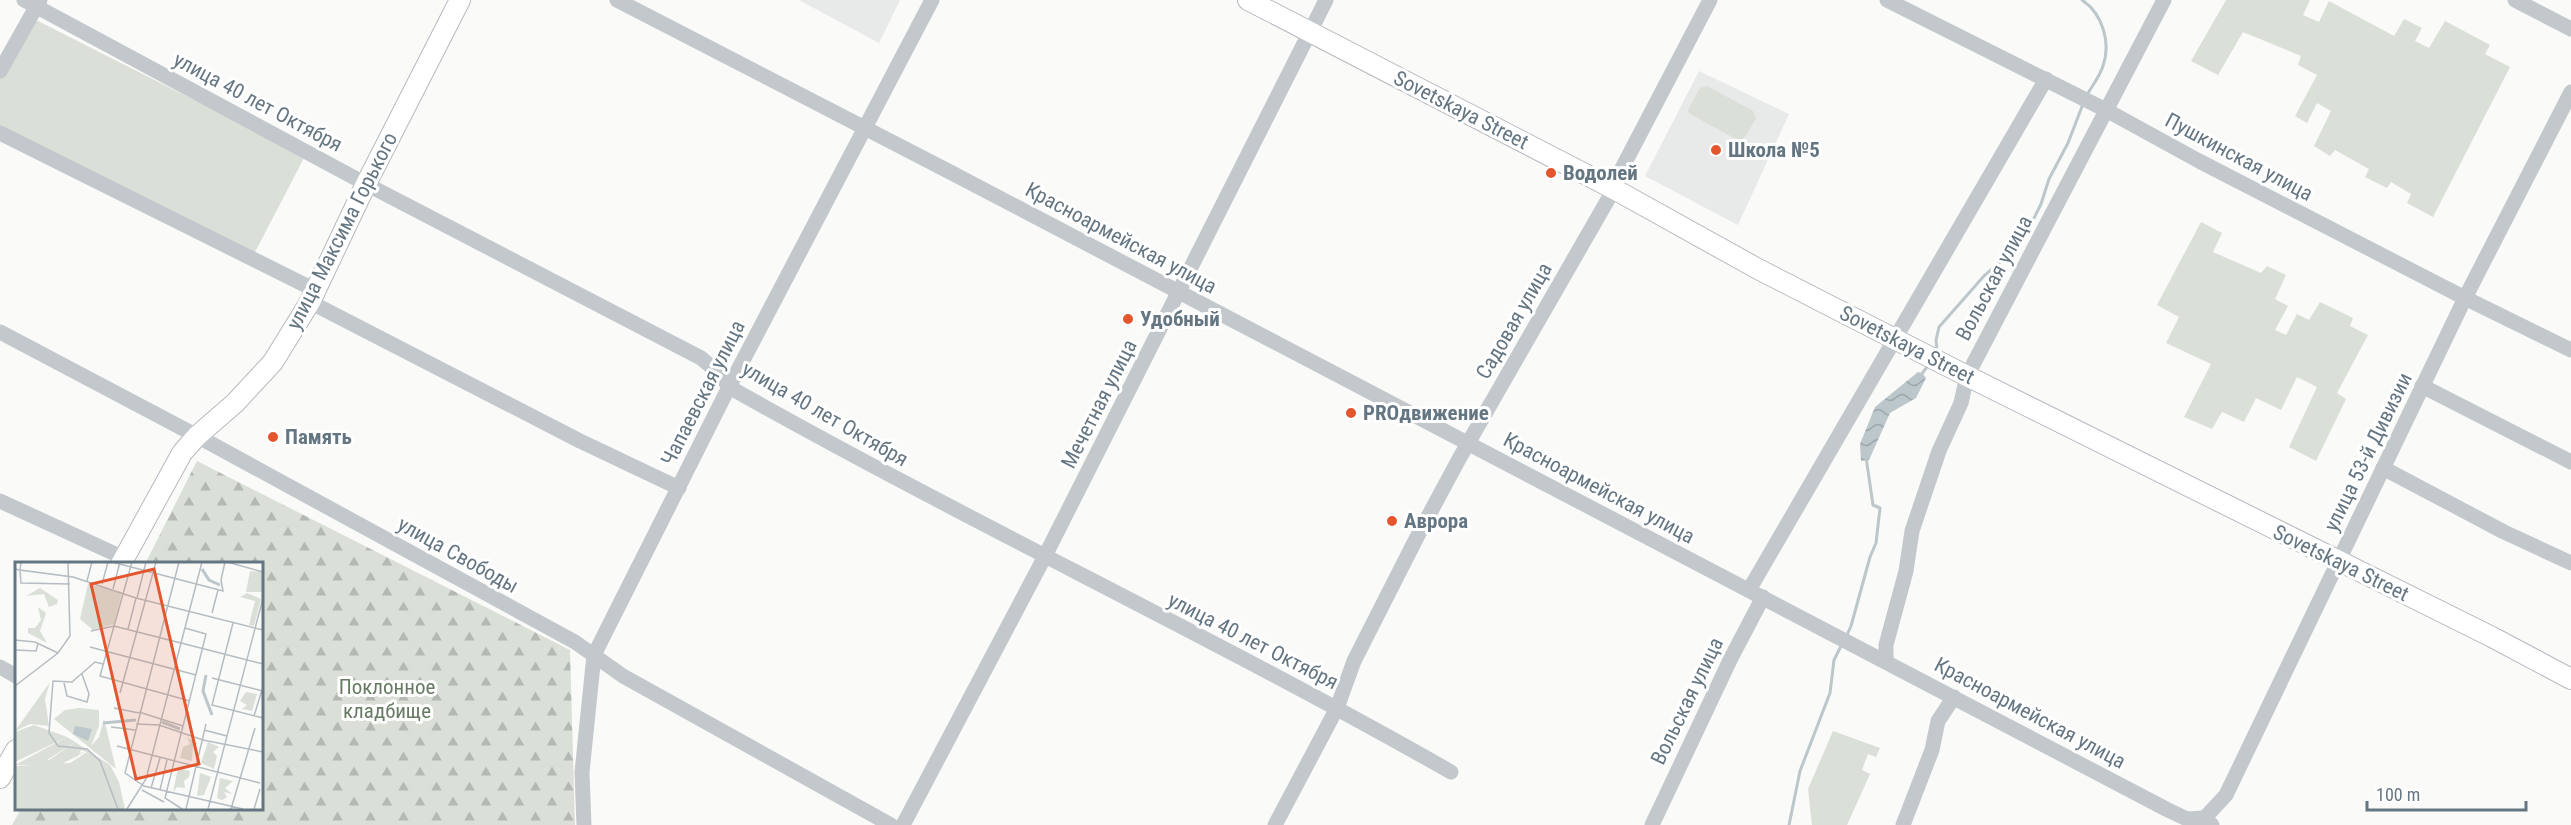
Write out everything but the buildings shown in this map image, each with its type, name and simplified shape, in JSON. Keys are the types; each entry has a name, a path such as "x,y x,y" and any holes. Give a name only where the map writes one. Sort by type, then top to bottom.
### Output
{"main road":[{"name":"улица Максима Горького","path":"122,561 182,453 197,436 235,403 273,362 313,296 366,184 460,0"},
{"name":"Sovetskaya Street","path":"1248,0 1614,189 1758,269 1967,376 2492,637 2571,679"},
{"path":"0,778 15,752"}],"street":[{"name":"Красноармейская улица","path":"617,0 1820,626 2168,810 2187,819 2204,823"},
{"name":"Чапаевская улица","path":"584,825 582,772 594,656 729,387 932,0"},
{"name":"Мечетная улица","path":"903,825 1044,558 1326,0"},
{"name":"Садовая улица","path":"1275,825 1337,708 1354,662 1421,528 1614,189 1619,174 1710,0"},
{"name":"Пушкинская улица","path":"1887,0 2046,79 2199,161 2571,350"},
{"name":"Вольская улица","path":"1881,658 1906,572 1912,531 1939,451 1962,403 1967,376 2100,107 2164,0"},
{"path":"2515,0 2571,29"},
{"name":"улица 40 лет Октября","path":"33,2 366,184 701,358 720,374 729,387 852,457 1337,708 1451,772"},
{"path":"0,70 33,2"},
{"name":"Вольская улица","path":"1652,825 1731,658 1756,593 1895,338 2046,79"},
{"name":"улица 53-й Дивизии","path":"2204,823 2226,795 2465,298 2571,92"},
{"path":"0,133 313,296 580,441 679,488"},
{"name":"улица Свободы","path":"0,332 576,642 623,676 891,825"},
{"path":"2422,386 2571,462"},
{"path":"2383,468 2504,532 2571,563"},
{"path":"0,501 122,561"},
{"path":"0,667 15,675"},
{"path":"1903,825 1932,750 1938,721 1954,697"}],"shaded area":[{"path":"799,0 900,0 879,43"},
{"name":"Школа №5","path":"1699,71 1789,114 1738,225 1645,176"}],"green space":[{"path":"2226,0 2310,0 2303,15 2319,22 2329,1 2394,36 2404,19 2422,28 2415,41 2429,48 2445,21 2490,45 2485,54 2510,67 2433,217 2407,203 2411,194 2391,182 2387,188 2365,177 2369,169 2335,150 2330,156 2314,146 2331,111 2317,103 2307,123 2295,116 2317,75 2298,65 2301,56 2243,32 2218,75 2191,61"},
{"path":"32,18 305,156 254,254 0,130 0,76"},
{"path":"1707,86 1753,111 1756,118 1744,138 1738,140 1690,114 1688,110 1700,88"},
{"path":"2201,222 2222,233 2213,252 2261,273 2267,266 2286,275 2275,299 2288,306 2275,330 2286,335 2297,314 2309,320 2320,302 2353,318 2350,326 2368,335 2337,393 2346,399 2316,461 2289,447 2317,387 2297,377 2281,410 2256,398 2244,422 2222,412 2212,429 2184,417 2211,364 2166,343 2179,317 2157,305"},
{"name":"Поклонное кладбище","path":"197,461 570,650 575,825 12,825 20,810 262,810 262,562 146,562"},
{"path":"1833,731 1880,748 1876,757 1868,754 1862,770 1870,774 1847,825 1812,825 1808,789"}],"water":[{"path":"1918,372 1926,378 1916,398 1890,413 1869,460 1861,461 1860,444 1875,407"}],"waterway":[{"path":"2082,0 2100,21 2106,48 2102,70 2087,95"},
{"path":"1937,349 1936,340 1939,327 1984,276 2005,258 2028,230 2041,204 2049,179 2068,143 2083,104"},
{"path":"1921,375 1927,367"},
{"path":"1846,637 1876,543 1880,508 1873,505 1866,457"},
{"path":"1789,825 1800,771 1830,693 1834,660 1841,646"}],"place":[{"name":"Школа №5","path":"1716,150"},
{"name":"Водолей","path":"1551,173"},
{"name":"Удобный","path":"1128,319"},
{"name":"PROдвижение","path":"1351,413"},
{"name":"Память","path":"273,437"},
{"name":"Аврора","path":"1392,521"}]}
